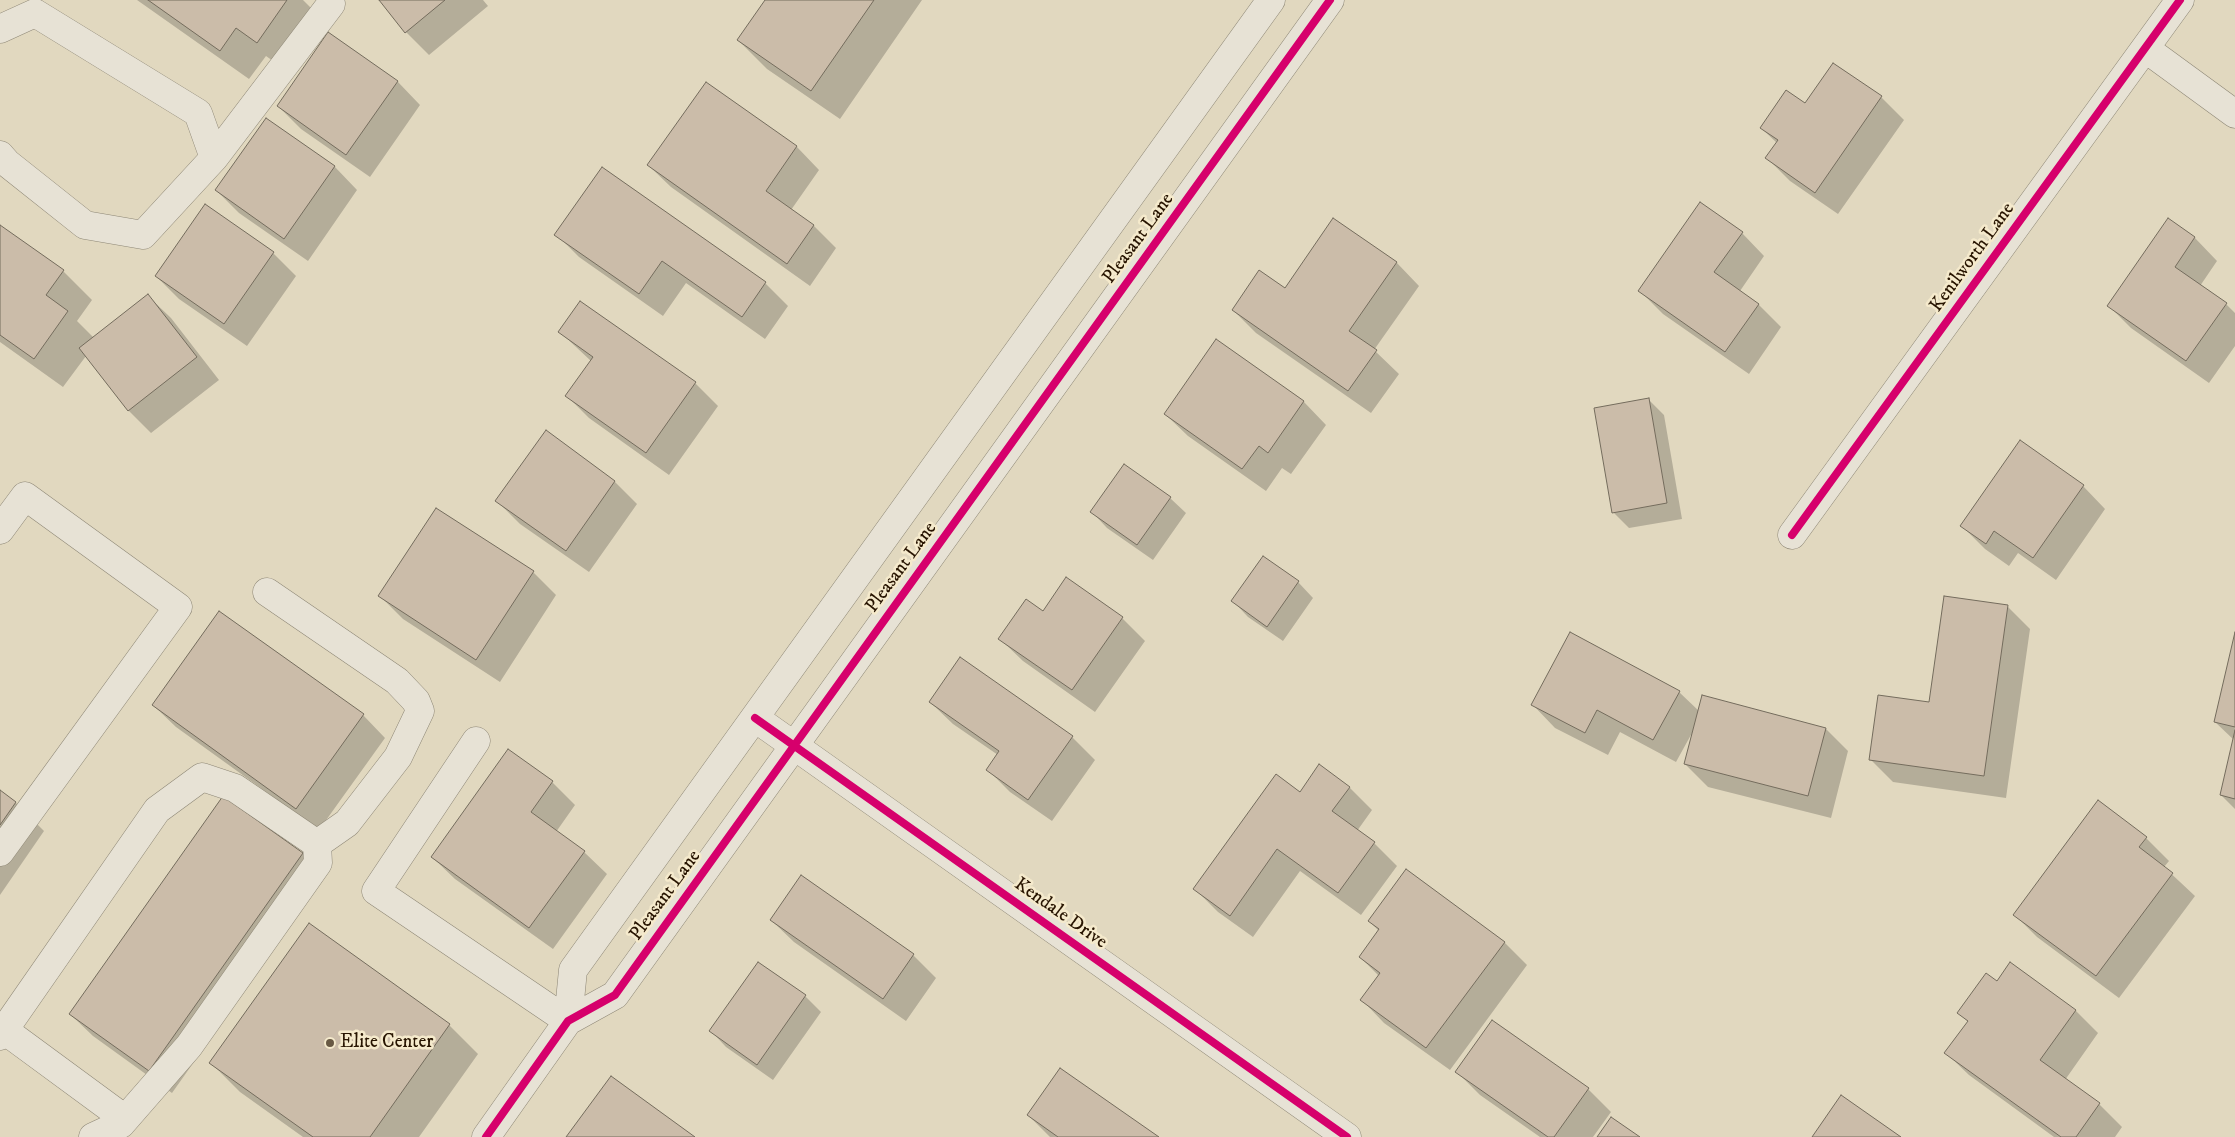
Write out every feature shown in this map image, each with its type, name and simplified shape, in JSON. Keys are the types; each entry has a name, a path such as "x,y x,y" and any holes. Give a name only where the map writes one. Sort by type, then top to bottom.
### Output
{"street":[{"name":"Pleasant Lane","path":"568,1021 573,970 1272,0"},
{"name":"Pleasant Lane","path":"486,1137 568,1021 615,995 1330,0"},
{"name":"Kenilworth Lane","path":"1792,535 2180,0"},
{"path":"0,155 7,163 85,225 143,235 214,158 331,4"},
{"path":"0,29 36,13 198,113 214,158"},
{"path":"2146,48 2235,114"},
{"path":"0,530 25,496 178,607 0,852"},
{"path":"267,592 397,682 416,701 420,710 398,757 347,824 317,844"},
{"name":"Kendale Drive","path":"755,718 1346,1137"},
{"path":"476,741 376,890 568,1021"},
{"path":"125,1119 2,1033 157,810 202,777 235,788 317,844"},
{"path":"94,1137 121,1124 190,1046 318,863 317,844"}],"building":[{"path":"148,0 287,0 257,43 236,28 220,51"},
{"path":"379,0 445,0 405,33"},
{"path":"765,0 874,0 811,91 737,40"},
{"path":"328,32 398,81 346,155 277,106"},
{"path":"1833,63 1882,96 1815,193 1765,158 1778,140 1760,128 1786,90 1805,103"},
{"path":"706,82 797,146 766,191 814,225 787,264 647,165"},
{"path":"266,118 335,166 284,239 215,190"},
{"path":"602,167 766,282 742,317 662,261 639,294 554,235"},
{"path":"1700,202 1743,232 1714,272 1759,304 1725,352 1638,291"},
{"path":"205,204 274,252 224,324 155,276"},
{"path":"1333,218 1397,262 1349,331 1377,350 1348,391 1232,310 1259,270 1285,288"},
{"path":"2168,218 2195,237 2175,267 2227,303 2186,361 2107,306"},
{"path":"0,225 64,270 46,295 68,311 34,359 0,335"},
{"path":"148,294 197,357 128,411 79,348"},
{"path":"580,301 696,382 646,453 565,396 593,357 558,332"},
{"path":"1216,339 1304,401 1268,453 1259,446 1242,469 1164,414"},
{"path":"1649,398 1667,503 1612,513 1594,408"},
{"path":"546,430 615,481 566,551 495,501"},
{"path":"2020,440 2084,485 2033,558 1994,531 1986,544 1960,526"},
{"path":"1124,464 1171,497 1137,545 1090,512"},
{"path":"436,508 534,571 476,660 378,596"},
{"path":"1263,556 1299,581 1267,627 1231,601"},
{"path":"1066,577 1123,617 1072,690 998,639 1026,599 1043,611"},
{"path":"1944,596 2008,605 1984,776 1869,760 1878,695 1929,702"},
{"path":"219,611 364,714 296,809 152,705"},
{"path":"1570,632 1680,691 1653,740 1597,710 1585,733 1531,705"},
{"path":"2235,632 2235,727 2214,722"},
{"path":"960,657 1073,736 1028,800 986,770 999,751 929,702"},
{"path":"1702,695 1826,728 1808,796 1684,764"},
{"path":"2235,730 2235,799 2220,795"},
{"path":"508,749 553,781 531,812 585,851 529,928 431,857"},
{"path":"1319,764 1350,787 1332,811 1375,842 1338,893 1277,849 1230,916 1193,889 1276,774 1300,792"},
{"path":"0,790 16,802 0,825"},
{"path":"223,796 303,853 149,1071 69,1014"},
{"path":"2098,800 2147,837 2139,847 2173,873 2096,976 2013,915"},
{"path":"1406,869 1505,942 1426,1048 1360,1000 1380,973 1359,957 1379,929 1368,921"},
{"path":"801,875 914,954 883,999 770,920"},
{"name":"Elite Center","path":"309,923 450,1024 370,1137 313,1137 209,1063"},
{"path":"758,962 806,995 757,1065 709,1031"},
{"path":"2010,962 2076,1010 2040,1060 2100,1103 2076,1137 2061,1137 1944,1053 1968,1021 1957,1013 1986,973 1997,981"},
{"path":"1492,1020 1589,1088 1554,1137 1548,1137 1455,1072"},
{"path":"1060,1068 1159,1137 1058,1137 1027,1115"},
{"path":"611,1076 695,1137 566,1137"},
{"path":"1841,1095 1901,1137 1812,1137"},
{"path":"1611,1117 1640,1137 1597,1137"}],"cycle path":[{"path":"486,1137 568,1021 615,995 1330,0"},
{"path":"1792,535 2180,0"},
{"path":"755,718 1347,1137"}],"place":[{"name":"Elite Center","path":"330,1043"}]}
